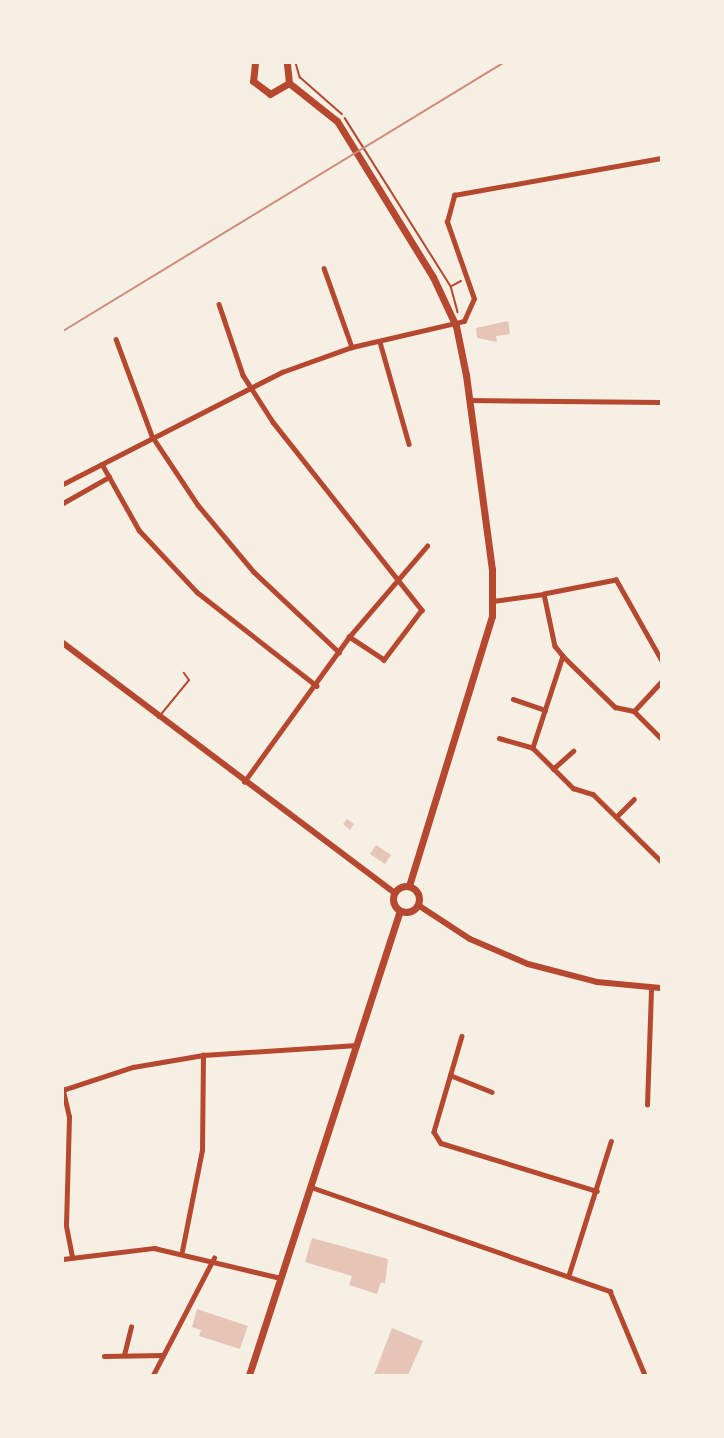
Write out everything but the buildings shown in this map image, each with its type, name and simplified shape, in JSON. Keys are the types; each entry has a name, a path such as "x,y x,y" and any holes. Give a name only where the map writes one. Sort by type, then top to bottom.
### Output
{"main road":[{"path":"254,63 253,81 260,90 276,93 289,83"},
{"path":"287,63 289,83"},
{"path":"289,83 323,106 352,136 365,157 433,277 456,326 469,399 493,601 483,658 409,886"},
{"path":"400,911 393,902 394,892 409,886"},
{"path":"400,911 418,905 417,891 409,886"},
{"path":"249,1375 400,911"}],"street":[{"path":"63,484 250,385 352,348 456,326 473,309 468,278 447,222 454,195 661,158"},
{"path":"324,268 352,348"},
{"path":"219,304 250,385 395,579 422,610 390,657 378,659 349,637"},
{"path":"116,339 152,436 225,538 339,652"},
{"path":"380,342 409,444"},
{"path":"469,399 661,402"},
{"path":"102,464 139,530 197,592 317,686"},
{"path":"63,503 109,477"},
{"path":"244,782 317,686 349,637 395,579 427,546"},
{"path":"493,601 616,580 661,660"},
{"path":"544,594 555,646 563,656 615,707 634,711 661,738"},
{"path":"63,643 158,718 394,892"},
{"path":"533,748 563,656"},
{"path":"634,711 661,682"},
{"path":"513,699 545,710"},
{"path":"499,738 533,748 554,769 616,816 661,861"},
{"path":"554,769 573,750"},
{"path":"616,816 634,799"},
{"path":"418,905 470,939 528,964 597,982 661,988"},
{"path":"646,1105 651,988"},
{"path":"462,1036 434,1132 441,1143 597,1191"},
{"path":"72,1257 66,1225 69,1117 63,1090 133,1067 203,1055 357,1046"},
{"path":"182,1251 202,1150 203,1055"},
{"path":"450,1075 492,1092"},
{"path":"568,1274 597,1191 611,1142"},
{"path":"311,1187 568,1274 616,1297 645,1375"},
{"path":"63,1259 127,1248 182,1251 281,1278"},
{"path":"153,1375 213,1258"},
{"path":"124,1355 131,1327"},
{"path":"104,1356 163,1355"}],"lane":[{"path":"158,718 189,680 184,673"}],"path":[{"path":"296,63 300,77 331,101 365,157 451,286 458,304 456,326"},
{"path":"451,286 468,278"}],"railway":[{"path":"63,331 503,63"}]}
